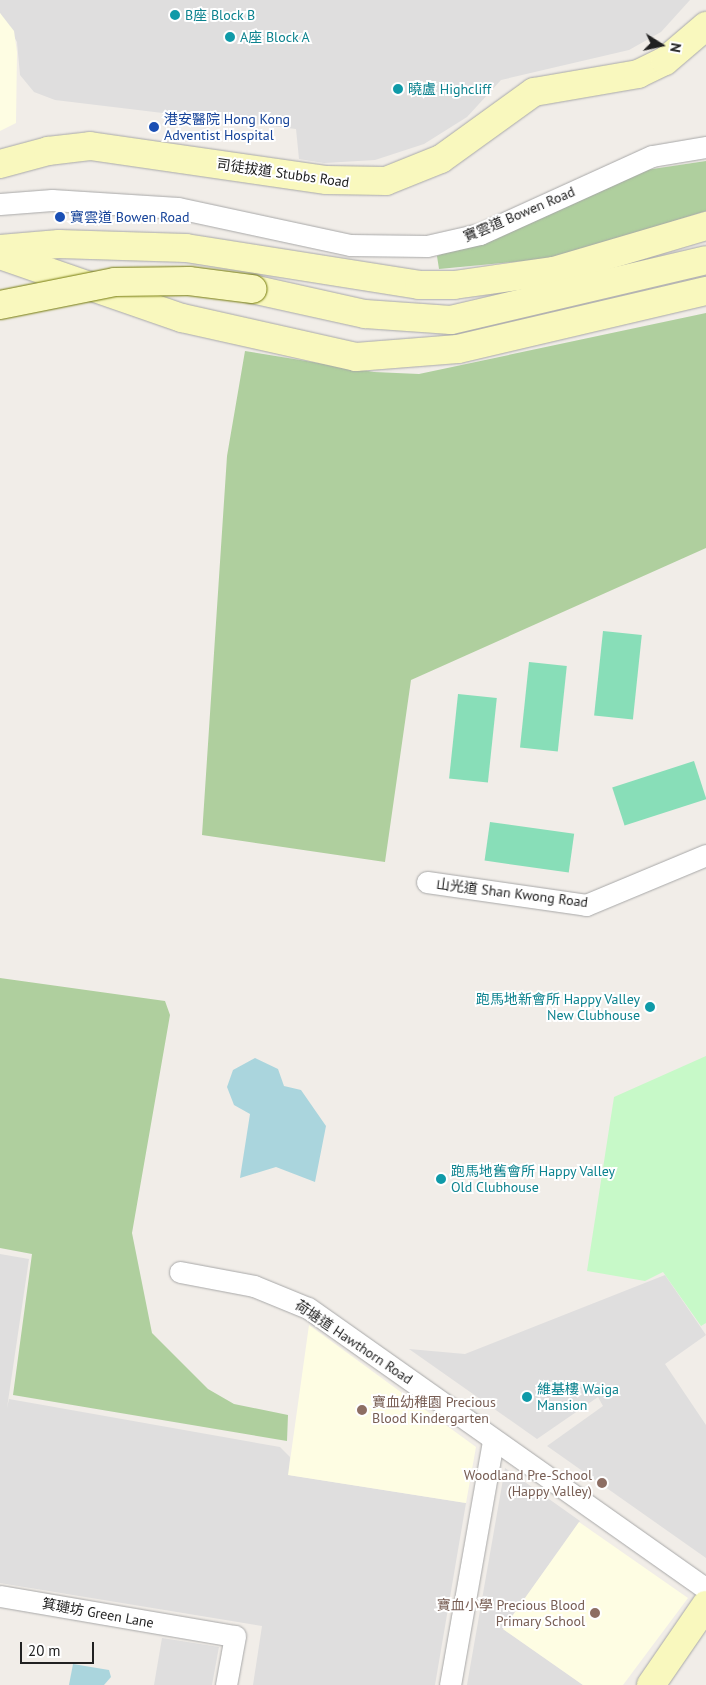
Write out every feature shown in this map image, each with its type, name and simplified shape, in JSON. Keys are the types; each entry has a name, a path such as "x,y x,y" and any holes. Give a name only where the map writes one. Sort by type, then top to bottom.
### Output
{"main road":[{"name":"司徒拔道 Stubbs Road","path":"0,164 48,151 90,146 327,180 386,181 441,159 534,92 638,74 665,61 706,26"},
{"path":"0,249 68,244 186,248 419,285 454,285 554,271 706,226"},
{"path":"0,255 228,330 356,357 458,349 706,291"},
{"path":"0,304 76,286 189,281 252,289 365,314 451,320 706,260"},
{"path":"651,1685 706,1605"}],"street":[{"name":"寶雲道 Bowen Road","path":"0,204 82,200 214,214 350,245 426,246 480,234 629,165 706,147"},
{"name":"山光道 Shan Kwong Road","path":"427,882 586,905 706,855"},
{"name":"荷塘道 Hawthorn Road","path":"180,1272 254,1286 308,1308 493,1441 706,1589"},
{"path":"450,1685 493,1441"},
{"name":"箕璉坊 Green Lane","path":"0,1596 235,1636 226,1685"}],"shaded area":[{"path":"0,0 690,0 661,32 629,50 501,80 467,117 424,144 375,160 324,163 299,159 296,129 55,100 34,92 20,75 17,42 0,13"},
{"path":"0,13 14,31 17,52 16,123 0,131"},
{"path":"0,1254 29,1259 7,1408 9,1399 280,1447 290,1457 289,1475 466,1503 435,1685 253,1685 262,1626 0,1583"},
{"path":"665,1275 706,1335 665,1364 706,1425 706,1558 547,1446 603,1406 598,1397 537,1439 409,1349 465,1354"},
{"name":"寶血幼稚園 Precious Blood Kindergarten","path":"309,1325 476,1447 466,1503 288,1475"},
{"path":"505,1468 580,1521 503,1629 583,1685 467,1685"},
{"name":"寶血小學 Precious Blood Primary School","path":"579,1522 688,1598 623,1685 583,1685 503,1629"},
{"path":"162,1638 219,1647 212,1685 154,1685"}],"green space":[{"path":"706,161 706,211 556,258 439,269 437,256 639,171"},
{"path":"706,313 706,548 411,680 385,862 202,835 227,456 245,351 374,372 419,374"},
{"path":"603,631 642,635 633,720 594,716"},
{"path":"529,662 567,666 558,752 520,748"},
{"path":"458,694 497,698 488,783 449,779"},
{"path":"694,761 706,799 625,826 612,788"},
{"path":"490,822 574,834 569,872 485,861"},
{"path":"0,978 165,1001 170,1015 132,1233 152,1333 208,1389 234,1404 288,1415 287,1441 13,1395 32,1254 0,1248"},
{"path":"706,1056 706,1323 701,1326 663,1272 645,1281 587,1271 614,1097"}],"water":[{"path":"255,1058 278,1069 284,1086 301,1090 326,1126 315,1182 276,1167 240,1178 250,1114 234,1105 227,1087 233,1070"},
{"path":"73,1664 109,1670 111,1677 104,1685 69,1685"}],"place":[{"name":"B座 Block B","path":"175,15"},
{"name":"A座 Block A","path":"230,37"},
{"name":"曉盧 Highcliff","path":"398,89"},
{"name":"港安醫院 Hong Kong Adventist Hospital","path":"154,127"},
{"name":"寶雲道 Bowen Road","path":"60,217"},
{"name":"跑馬地新會所 Happy Valley New Clubhouse","path":"650,1007"},
{"name":"跑馬地舊會所 Happy Valley Old Clubhouse","path":"441,1179"},
{"name":"維基樓 Waiga Mansion","path":"527,1397"},
{"name":"寶血幼稚園 Precious Blood Kindergarten","path":"362,1410"},
{"name":"Woodland Pre-School (Happy Valley)","path":"602,1483"},
{"name":"寶血小學 Precious Blood Primary School","path":"595,1613"}]}
